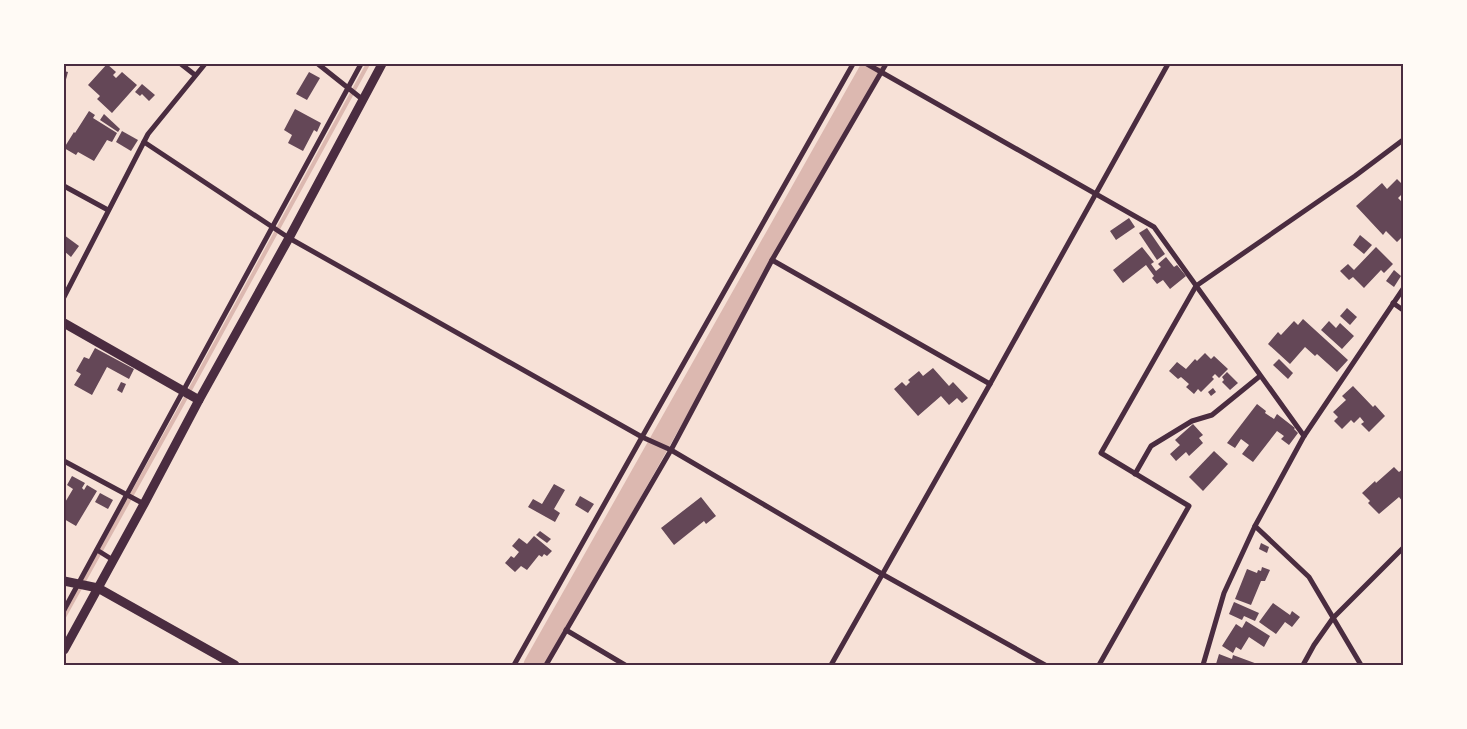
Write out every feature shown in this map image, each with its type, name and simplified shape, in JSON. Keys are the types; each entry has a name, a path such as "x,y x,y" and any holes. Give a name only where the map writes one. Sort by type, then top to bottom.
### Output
{"street":[{"path":"181,64 195,76"},
{"path":"64,297 148,134 206,64"},
{"path":"318,64 362,99"},
{"path":"64,610 361,64"},
{"path":"64,650 382,64"},
{"path":"514,665 853,64"},
{"path":"867,64 1154,228 1304,436"},
{"path":"546,665 671,450 772,260 886,64"},
{"path":"831,665 1168,64"},
{"path":"1098,665 1189,506 1101,453 1196,286 1355,176 1403,140"},
{"path":"144,142 289,238 642,437 671,450 882,574 1045,665"},
{"path":"64,186 108,210"},
{"path":"772,260 990,384"},
{"path":"1202,665 1224,593 1255,526 1304,436 1403,289"},
{"path":"1393,302 1403,310"},
{"path":"64,322 199,400"},
{"path":"1135,474 1151,446 1192,421 1212,415 1260,376"},
{"path":"64,461 144,504"},
{"path":"1255,526 1309,577 1361,665"},
{"path":"1303,665 1333,618 1403,548"},
{"path":"97,550 113,560"},
{"path":"64,581 98,588 234,665"},
{"path":"566,630 625,665"}],"building":[{"path":"107,64 116,72 113,75 116,78 122,72 137,85 112,113 97,99 100,96 88,85"},
{"path":"64,71 68,72 64,87"},
{"path":"309,72 320,78 307,100 296,94"},
{"path":"142,84 155,95 149,101 142,94 140,96 135,92"},
{"path":"295,109 321,123 317,132 314,130 303,151 288,143 292,135 284,130"},
{"path":"89,111 95,115 93,118 117,133 112,142 107,140 94,161 78,152 76,155 64,148"},
{"path":"104,114 120,129 118,132 100,120"},
{"path":"122,131 138,140 131,151 116,142"},
{"path":"1397,179 1403,185 1403,193 1398,198 1401,201 1403,200 1403,236 1397,242 1386,231 1383,235 1356,206 1382,183 1387,189"},
{"path":"1129,218 1135,227 1116,240 1110,231"},
{"path":"1147,228 1165,254 1157,260 1139,233"},
{"path":"64,235 79,246 71,257 64,251"},
{"path":"1360,235 1372,245 1364,254 1353,245"},
{"path":"1142,247 1154,262 1151,264 1156,271 1161,267 1158,264 1166,257 1174,267 1177,265 1186,276 1170,289 1163,280 1157,284 1146,265 1123,283 1113,270"},
{"path":"1376,247 1393,264 1384,273 1381,270 1364,288 1353,277 1349,280 1340,271 1348,264 1354,270"},
{"path":"1394,270 1401,276 1394,287 1386,281"},
{"path":"1347,308 1357,317 1350,325 1340,316"},
{"path":"1303,319 1348,360 1337,372 1317,354 1315,356 1305,347 1290,364 1268,344 1278,332 1281,335 1294,321 1298,325"},
{"path":"1329,321 1336,328 1340,323 1354,336 1342,349 1321,330"},
{"path":"95,348 134,369 129,379 107,367 92,395 74,385 81,374 76,371 84,357 89,359"},
{"path":"1205,353 1211,359 1214,356 1228,369 1219,378 1215,374 1212,377 1214,379 1201,392 1198,389 1194,394 1186,387 1189,384 1181,377 1178,379 1169,371 1177,362 1186,369 1195,359 1197,361"},
{"path":"1279,359 1293,373 1288,379 1273,365"},
{"path":"933,368 949,386 953,382 968,398 962,403 957,398 949,405 941,396 918,416 894,389 902,382 906,386 910,382 908,380 919,371 923,376"},
{"path":"1227,372 1238,383 1230,390 1222,382 1224,380 1222,377"},
{"path":"121,382 126,384 122,393 117,390"},
{"path":"1353,386 1373,407 1375,405 1385,416 1369,432 1361,424 1364,422 1360,417 1354,423 1351,420 1342,429 1334,421 1338,417 1333,412 1346,400 1342,396"},
{"path":"1213,388 1216,392 1211,396 1208,392"},
{"path":"1257,404 1274,419 1277,414 1295,428 1298,433 1289,445 1281,439 1284,436 1277,431 1253,462 1242,454 1249,445 1241,439 1235,448 1227,443"},
{"path":"1193,424 1203,435 1199,438 1203,443 1189,456 1186,452 1176,461 1170,454 1180,445 1175,440"},
{"path":"1214,451 1228,464 1203,491 1189,477"},
{"path":"1394,467 1399,472 1403,469 1403,502 1399,497 1379,514 1368,503 1370,501 1362,493"},
{"path":"72,476 85,483 82,488 84,490 87,485 97,491 76,526 64,519 64,504 73,489 67,485"},
{"path":"554,484 565,490 554,509 560,513 555,522 528,507 533,499 542,504"},
{"path":"100,493 113,500 108,509 95,502"},
{"path":"580,496 594,504 588,513 575,505"},
{"path":"701,497 716,516 706,524 704,521 674,545 661,528"},
{"path":"540,531 551,539 547,543 536,535"},
{"path":"534,536 552,551 547,556 544,554 542,557 539,555 527,570 521,566 515,572 505,563 511,556 514,558 519,552 512,546 519,538 527,544"},
{"path":"1261,543 1269,547 1267,553 1259,549"},
{"path":"1262,567 1270,570 1265,581 1261,581 1251,605 1235,599 1247,569 1257,573 1258,570 1261,571"},
{"path":"1234,602 1259,613 1255,621 1244,616 1242,620 1229,614"},
{"path":"1273,603 1290,615 1292,611 1300,617 1292,627 1285,622 1276,634 1259,622"},
{"path":"1246,621 1270,636 1264,647 1249,637 1241,650 1236,647 1233,653 1222,646 1236,624 1242,628"},
{"path":"1219,654 1232,659 1233,655 1260,665 1218,665 1216,664"}],"waterway":[{"path":"64,617 368,64"},
{"path":"534,665 873,64"}]}
